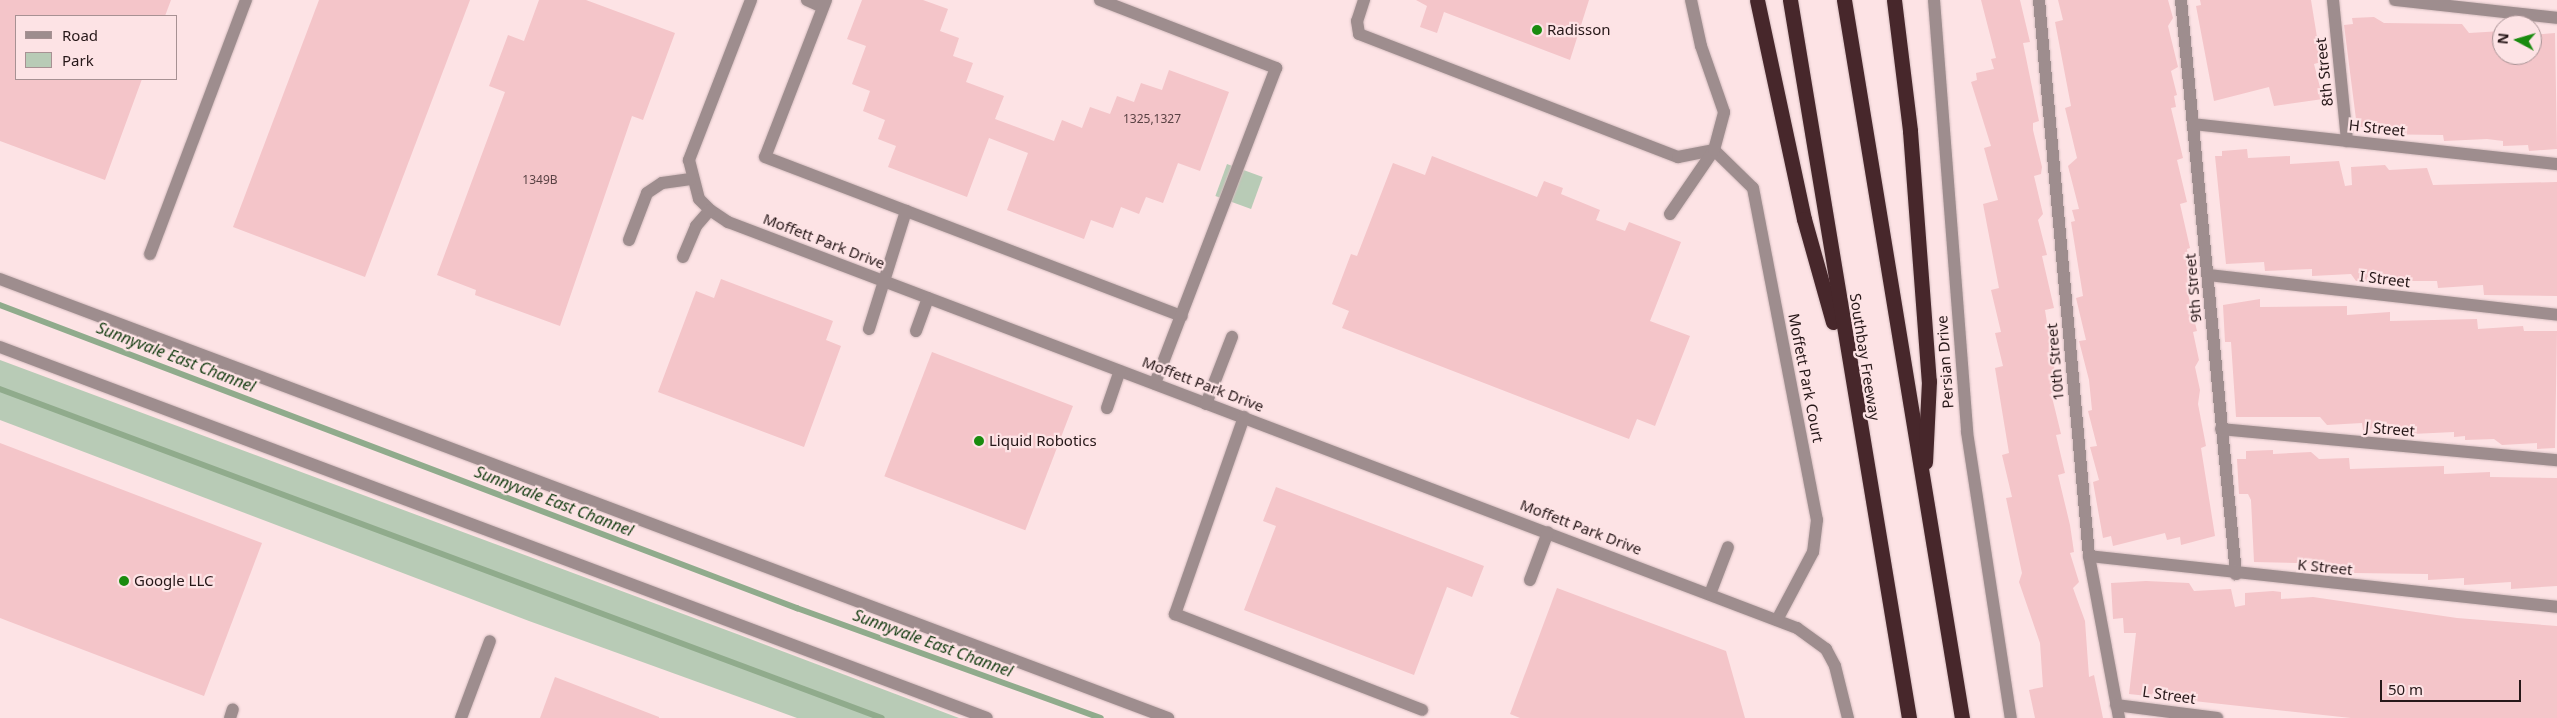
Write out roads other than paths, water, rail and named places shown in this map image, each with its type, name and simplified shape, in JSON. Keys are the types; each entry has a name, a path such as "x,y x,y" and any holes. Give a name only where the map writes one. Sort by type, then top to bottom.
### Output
{"highway":[{"path":"1757,0 1804,219 1851,386"},
{"name":"Southbay Freeway","path":"1790,0 1851,386 1909,718"},
{"path":"1844,0 1923,490 1962,718"},
{"path":"1894,0 1910,131 1929,381 1923,490"}],"street":[{"path":"150,254 246,0"},
{"path":"629,240 647,193 662,183 691,179 693,141 751,0"},
{"path":"807,0 825,3 765,157 1182,316"},
{"path":"1364,0 1357,20 1359,34 1678,158 1714,150"},
{"path":"1670,214 1714,150 1724,112 1701,46 1691,0"},
{"name":"Persian Drive","path":"1934,0 1967,432 2011,718"},
{"name":"10th Street","path":"2039,0 2089,556 2119,718"},
{"name":"9th Street","path":"2181,0 2236,574"},
{"name":"8th Street","path":"2333,0 2347,141"},
{"path":"2395,0 2456,3 2557,18"},
{"path":"1106,1 1276,68 1155,384"},
{"name":"H Street","path":"2193,124 2557,164"},
{"name":"Moffett Park Court","path":"1714,150 1753,188 1817,520 1813,552 1777,620"},
{"name":"Moffett Park Drive","path":"691,179 710,210 728,222 1777,620 1826,649 1842,687 1848,718"},
{"path":"683,258 696,226 710,210"},
{"path":"868,329 906,211"},
{"name":"I Street","path":"2208,275 2557,315"},
{"path":"0,279 1168,718"},
{"path":"916,331 928,298"},
{"path":"1206,404 1232,337"},
{"path":"0,348 987,718"},
{"path":"1107,408 1120,370"},
{"path":"1244,417 1175,614 1422,710"},
{"name":"J Street","path":"2221,430 2557,460"},
{"path":"1530,580 1548,532"},
{"path":"1710,594 1728,547"},
{"name":"K Street","path":"2089,556 2236,574 2557,607"},
{"path":"461,718 490,641"},
{"name":"L Street","path":"2116,705 2217,718"}],"waterway":[{"name":"Sunnyvale East Channel","path":"0,305 797,608 1101,718"},
{"path":"0,389 882,718"}],"place":[{"name":"Radisson","path":"1537,30"},
{"name":"Liquid Robotics","path":"979,441"},
{"name":"Google LLC","path":"124,581"}]}
